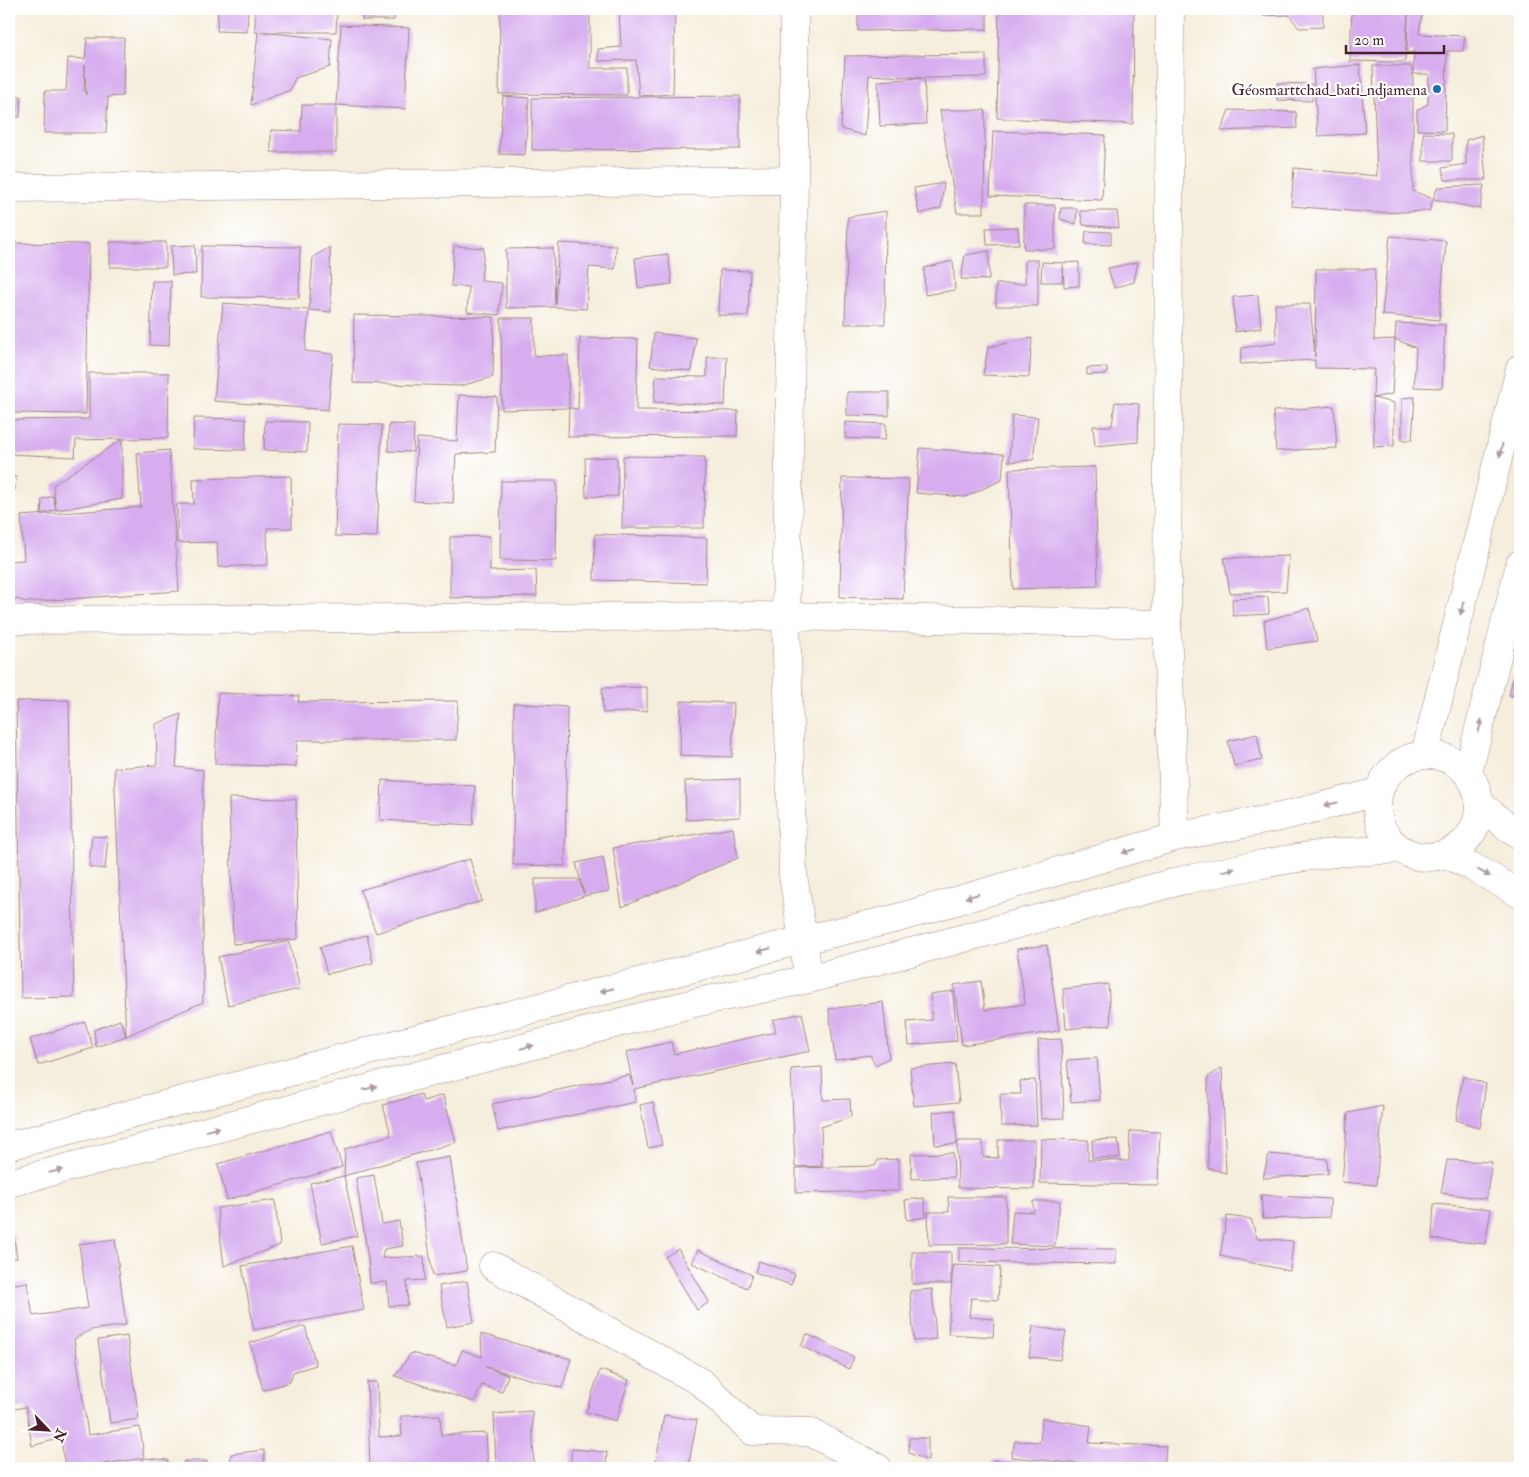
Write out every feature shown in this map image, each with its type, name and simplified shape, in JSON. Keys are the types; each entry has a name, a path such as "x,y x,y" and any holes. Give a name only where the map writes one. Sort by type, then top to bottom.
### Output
{"street":[{"path":"794,9 794,180 786,616 793,875 809,979"},
{"path":"1170,9 1167,624 1175,838"},
{"path":"9,188 794,180"},
{"path":"1426,754 1520,369"},
{"path":"1468,773 1520,564"},
{"path":"9,620 786,616 1167,624"},
{"path":"1426,754 1441,756 1456,762 1468,773 1476,787 1480,803 1477,819 1471,834 1460,846 1446,854 1430,858 1414,856 1399,849 1388,839 1380,824 1376,808 1378,792 1385,778 1395,765 1410,758 1426,754"},
{"path":"9,1146 393,1044 802,940 894,919 1175,838 1280,817 1378,792"},
{"path":"1480,803 1520,836"},
{"path":"9,1183 694,1002 809,979 1180,881 1284,860 1335,853 1399,849"},
{"path":"1446,854 1520,894"},
{"path":"493,1266 702,1383 752,1431 810,1432 878,1468"}],"building":[{"path":"218,9 248,9 247,32 217,31"},
{"path":"255,9 337,9 336,32 260,32 332,39 330,67 295,78 290,90 251,105 258,32 255,32"},
{"path":"363,9 394,9 394,20 362,20"},
{"path":"500,9 590,9 590,68 627,68 627,95 499,94"},
{"path":"619,9 675,9 673,94 639,96 636,60 598,61 598,49 621,47"},
{"path":"858,9 987,9 987,29 858,31"},
{"path":"999,9 1134,9 1133,124 997,118"},
{"path":"1262,9 1323,9 1323,27 1299,28 1289,15 1263,16"},
{"path":"1352,9 1423,9 1419,34 1465,36 1463,51 1447,51 1445,131 1417,130 1417,110 1428,104 1429,74 1413,74 1414,51 1407,53 1408,12 1405,62 1350,61"},
{"path":"341,25 409,28 405,109 336,105"},
{"path":"87,38 124,38 123,96 108,97 106,133 44,133 45,91 66,91 68,58 85,59","holes":["85,65 86,95 84,91"]},
{"path":"986,54 986,77 924,78 926,124 880,126 878,81 923,78 869,75 865,136 841,129 845,56"},
{"path":"1360,65 1365,133 1318,136 1313,69"},
{"path":"1373,66 1411,66 1413,74 1413,191 1433,199 1429,211 1374,213 1291,206 1294,168 1377,176"},
{"path":"1277,83 1312,84 1312,101 1277,100"},
{"path":"9,95 21,96 20,117 9,117"},
{"path":"503,96 529,98 525,155 499,154"},
{"path":"740,96 740,149 532,150 532,98"},
{"path":"302,105 336,105 336,152 271,152 271,130 301,131"},
{"path":"940,110 985,110 984,213 957,213"},
{"path":"1229,110 1296,112 1297,128 1221,131"},
{"path":"993,131 1105,135 1102,200 990,196"},
{"name":"Géosmarttchad_bati_ndjamena","path":"1423,133 1452,134 1452,161 1423,161"},
{"path":"1482,135 1486,180 1445,180 1442,168 1466,164 1466,140"},
{"path":"944,183 941,208 919,214 914,188"},
{"path":"1484,185 1480,209 1433,199 1438,187"},
{"path":"1024,205 1055,205 1055,249 1024,249"},
{"path":"1061,208 1077,208 1076,224 1060,219"},
{"path":"886,211 885,324 845,324 848,217"},
{"path":"1080,211 1117,211 1119,228 1083,225"},
{"path":"1018,227 1019,244 987,245 986,228"},
{"path":"1086,231 1111,232 1111,245 1085,244"},
{"path":"1390,236 1446,241 1439,320 1382,315"},
{"path":"110,242 166,242 166,267 110,267"},
{"path":"9,243 89,244 86,414 9,413"},
{"path":"559,243 616,246 615,269 589,267 586,309 555,307 506,308 506,249 553,248 555,305"},
{"path":"195,245 196,274 172,275 171,246"},
{"path":"202,246 300,247 299,298 201,297"},
{"path":"454,246 484,248 481,281 502,283 499,315 467,312 469,287 451,286"},
{"path":"330,247 331,312 309,310 313,257"},
{"path":"989,251 989,280 961,279 965,255"},
{"path":"668,254 672,284 638,288 635,258"},
{"path":"1025,260 1038,260 1038,306 996,306 996,284 1025,284"},
{"path":"953,261 955,290 925,295 924,268"},
{"path":"1042,262 1079,262 1079,286 1064,287 1063,265 1062,282 1041,282"},
{"path":"1138,262 1134,282 1114,288 1108,268"},
{"path":"1316,269 1375,269 1374,340 1395,339 1392,394 1373,398 1374,369 1315,368 1315,360 1240,364 1242,348 1276,343 1275,304 1310,304 1315,357"},
{"path":"720,270 750,271 748,316 718,315"},
{"path":"152,281 171,281 169,346 150,345"},
{"path":"1258,295 1261,328 1235,332 1233,297"},
{"path":"223,303 309,310 305,351 333,354 328,410 214,401"},
{"path":"354,315 494,317 493,377 460,386 353,383"},
{"path":"501,318 534,318 534,356 568,355 569,408 502,410"},
{"path":"1396,323 1445,325 1442,388 1414,387 1416,348 1395,339"},
{"path":"654,333 696,338 692,371 650,366"},
{"path":"580,338 638,339 636,410 738,411 737,436 568,437 569,408 578,409"},
{"path":"1032,338 1029,377 983,375 988,347"},
{"path":"707,357 727,357 725,405 654,402 656,376 707,377"},
{"path":"1107,367 1107,374 1087,375 1087,368"},
{"path":"89,373 169,373 168,438 76,440 75,457 9,454 9,420 89,419"},
{"path":"847,392 889,392 889,416 847,415"},
{"path":"459,395 497,397 495,452 456,454 453,503 414,501 417,438 457,441"},
{"path":"1415,397 1412,440 1402,440 1402,398"},
{"path":"1373,398 1394,403 1394,446 1374,447"},
{"path":"1115,402 1139,404 1138,442 1095,446 1093,426 1112,426"},
{"path":"1334,406 1337,448 1276,451 1273,411"},
{"path":"1012,415 1038,417 1033,460 1009,462"},
{"path":"194,418 246,419 245,450 193,449"},
{"path":"265,421 308,422 307,452 264,450"},
{"path":"845,422 886,424 885,440 845,438"},
{"path":"338,424 382,425 377,537 335,536"},
{"path":"389,424 414,425 413,452 388,451"},
{"path":"122,439 122,499 56,510 53,485"},
{"path":"920,448 1004,454 1002,480 965,497 916,493"},
{"path":"169,450 179,591 27,602 9,597 9,561 24,560 21,516 141,507 137,453"},
{"path":"623,456 705,457 704,528 622,528"},
{"path":"617,457 618,496 586,497 585,458"},
{"path":"1095,467 1098,586 1013,589 1009,469"},
{"path":"291,476 292,528 267,528 268,565 218,567 217,542 177,543 177,504 194,504 193,479"},
{"path":"9,477 16,477 15,490 9,489"},
{"path":"842,478 909,479 903,599 840,597"},
{"path":"501,481 557,481 556,561 500,560"},
{"path":"53,496 56,510 41,514 42,499"},
{"path":"595,534 707,538 706,583 594,580"},
{"path":"490,536 490,571 536,570 537,596 450,598 450,537"},
{"path":"1289,556 1286,591 1230,593 1224,558"},
{"path":"1268,597 1269,614 1233,616 1232,599"},
{"path":"1309,608 1317,641 1267,648 1264,621"},
{"path":"1515,668 1520,669 1520,697 1509,695"},
{"path":"647,687 647,711 603,713 602,688"},
{"path":"218,693 299,696 298,702 458,701 456,740 297,740 296,767 215,764"},
{"path":"69,700 74,997 21,998 16,701"},
{"path":"681,701 734,703 732,757 680,755"},
{"path":"514,703 567,707 565,866 513,865"},
{"path":"181,714 176,767 203,770 203,1002 126,1036 114,768 157,765 156,724"},
{"path":"1257,734 1262,760 1234,766 1228,741"},
{"path":"740,779 740,817 686,820 685,781"},
{"path":"382,780 475,786 473,825 380,820"},
{"path":"229,798 296,799 298,939 233,944"},
{"path":"733,828 738,858 622,907 613,848"},
{"path":"92,836 108,837 105,869 89,867"},
{"path":"603,857 609,891 584,896 535,913 535,879 578,879 584,894 576,863"},
{"path":"470,859 482,901 376,933 360,890"},
{"path":"367,935 373,963 327,974 320,947"},
{"path":"289,941 300,989 228,1005 218,957"},
{"path":"1047,945 1059,1031 962,1045 954,985 981,981 985,1010 1025,1004 1017,949"},
{"path":"1108,984 1111,1025 1066,1029 1063,989"},
{"path":"953,991 957,1041 909,1045 907,1022 932,1020 930,994"},
{"path":"883,1002 889,1058 875,1065 870,1055 835,1060 829,1009"},
{"path":"802,1013 810,1051 634,1089 635,1102 498,1131 492,1104 629,1075 633,1085 626,1052 671,1042 674,1054 776,1032 773,1020"},
{"path":"120,1020 126,1036 96,1047 94,1030"},
{"path":"85,1022 93,1048 38,1065 30,1039"},
{"path":"1061,1039 1064,1118 1041,1119 1038,1040"},
{"path":"1097,1058 1100,1100 1071,1102 1067,1060"},
{"path":"955,1064 959,1102 914,1106 910,1068"},
{"path":"822,1067 823,1100 850,1099 851,1117 821,1127 822,1166 795,1167 791,1069"},
{"path":"1222,1068 1226,1173 1208,1168 1208,1077"},
{"path":"1463,1076 1486,1084 1480,1128 1456,1120"},
{"path":"1035,1080 1037,1125 1001,1126 1000,1094 1021,1094 1020,1081"},
{"path":"421,1094 423,1101 443,1095 456,1142 344,1176 345,1149 391,1135 383,1105"},
{"path":"653,1102 662,1145 648,1148 640,1105"},
{"path":"1383,1106 1376,1185 1342,1182 1348,1113"},
{"path":"955,1110 957,1144 935,1145 933,1112"},
{"path":"331,1131 342,1167 227,1200 218,1164"},
{"path":"1130,1131 1160,1132 1158,1185 1040,1183 1041,1139 1088,1140 1088,1160 1129,1161"},
{"path":"1118,1139 1120,1158 1092,1158 1092,1140"},
{"path":"998,1140 1035,1140 1034,1189 958,1188 957,1144 959,1141 983,1141 983,1157 998,1158"},
{"path":"953,1153 954,1177 912,1179 911,1154"},
{"path":"1269,1154 1327,1159 1328,1174 1263,1178"},
{"path":"450,1157 467,1271 433,1276 416,1163"},
{"path":"899,1159 899,1191 796,1193 796,1168 875,1166 878,1160"},
{"path":"1447,1160 1492,1162 1486,1199 1441,1193"},
{"path":"374,1175 382,1224 399,1221 403,1246 384,1249 382,1258 424,1256 425,1280 407,1281 408,1305 389,1306 387,1282 370,1283 356,1178"},
{"path":"344,1176 357,1236 322,1243 310,1183"},
{"path":"1261,1195 1330,1199 1330,1217 1263,1219"},
{"path":"948,1197 1006,1197 1006,1244 929,1245 928,1212 949,1212"},
{"path":"924,1198 926,1217 907,1220 905,1200"},
{"path":"275,1200 280,1245 224,1266 217,1208"},
{"path":"1033,1201 1060,1201 1055,1246 1010,1244 1013,1211 1034,1212"},
{"path":"1434,1204 1491,1209 1485,1244 1432,1239"},
{"path":"1519,1210 1520,1231 1517,1231"},
{"path":"1227,1216 1251,1219 1257,1238 1293,1241 1290,1271 1220,1256"},
{"path":"13,1233 17,1258 9,1259 9,1234"},
{"path":"115,1239 126,1325 91,1330 74,1339 88,1435 140,1427 144,1458 65,1468 61,1438 32,1446 26,1407 9,1410 9,1285 27,1282 33,1316 88,1308 79,1244"},
{"path":"352,1246 364,1310 254,1330 242,1266"},
{"path":"959,1248 1116,1249 1116,1264 959,1262"},
{"path":"678,1249 709,1302 697,1310 665,1257"},
{"path":"698,1250 752,1275 747,1288 692,1263"},
{"path":"912,1252 951,1252 951,1284 912,1284"},
{"path":"759,1261 795,1274 791,1285 755,1272"},
{"path":"953,1265 1000,1267 998,1300 971,1298 969,1317 994,1319 993,1337 948,1334"},
{"path":"467,1281 474,1322 447,1327 439,1286"},
{"path":"932,1289 936,1339 914,1341 910,1291"},
{"path":"305,1326 316,1365 293,1372 290,1382 263,1390 250,1343"},
{"path":"1033,1326 1066,1332 1060,1360 1029,1357"},
{"path":"481,1334 571,1359 562,1388 485,1367 508,1375 502,1392 482,1385 474,1402 395,1376 411,1353 456,1365 462,1350 482,1357"},
{"path":"807,1334 854,1357 849,1369 801,1346"},
{"path":"127,1336 139,1419 110,1423 98,1340"},
{"path":"600,1370 629,1380 616,1421 586,1412"},
{"path":"367,1382 377,1382 379,1437 402,1436 401,1416 440,1415 441,1435 486,1433 488,1468 370,1468"},
{"path":"532,1411 534,1468 496,1468 494,1414"},
{"path":"664,1415 697,1420 688,1468 655,1468"},
{"path":"1042,1418 1091,1426 1089,1443 1166,1446 1164,1468 1120,1468 1011,1457 1015,1441 1040,1442"},
{"path":"909,1438 928,1438 928,1461 909,1453"},
{"path":"572,1449 607,1452 606,1468 570,1468"},
{"path":"264,1450 264,1468 230,1468 231,1454"},
{"path":"144,1458 168,1460 168,1468 140,1468"},
{"path":"993,1460 1089,1467 1089,1468 992,1468"},
{"path":"184,1461 207,1461 208,1468 184,1468"}],"place":[{"name":"Géosmarttchad_bati_ndjamena","path":"1437,89"}]}
